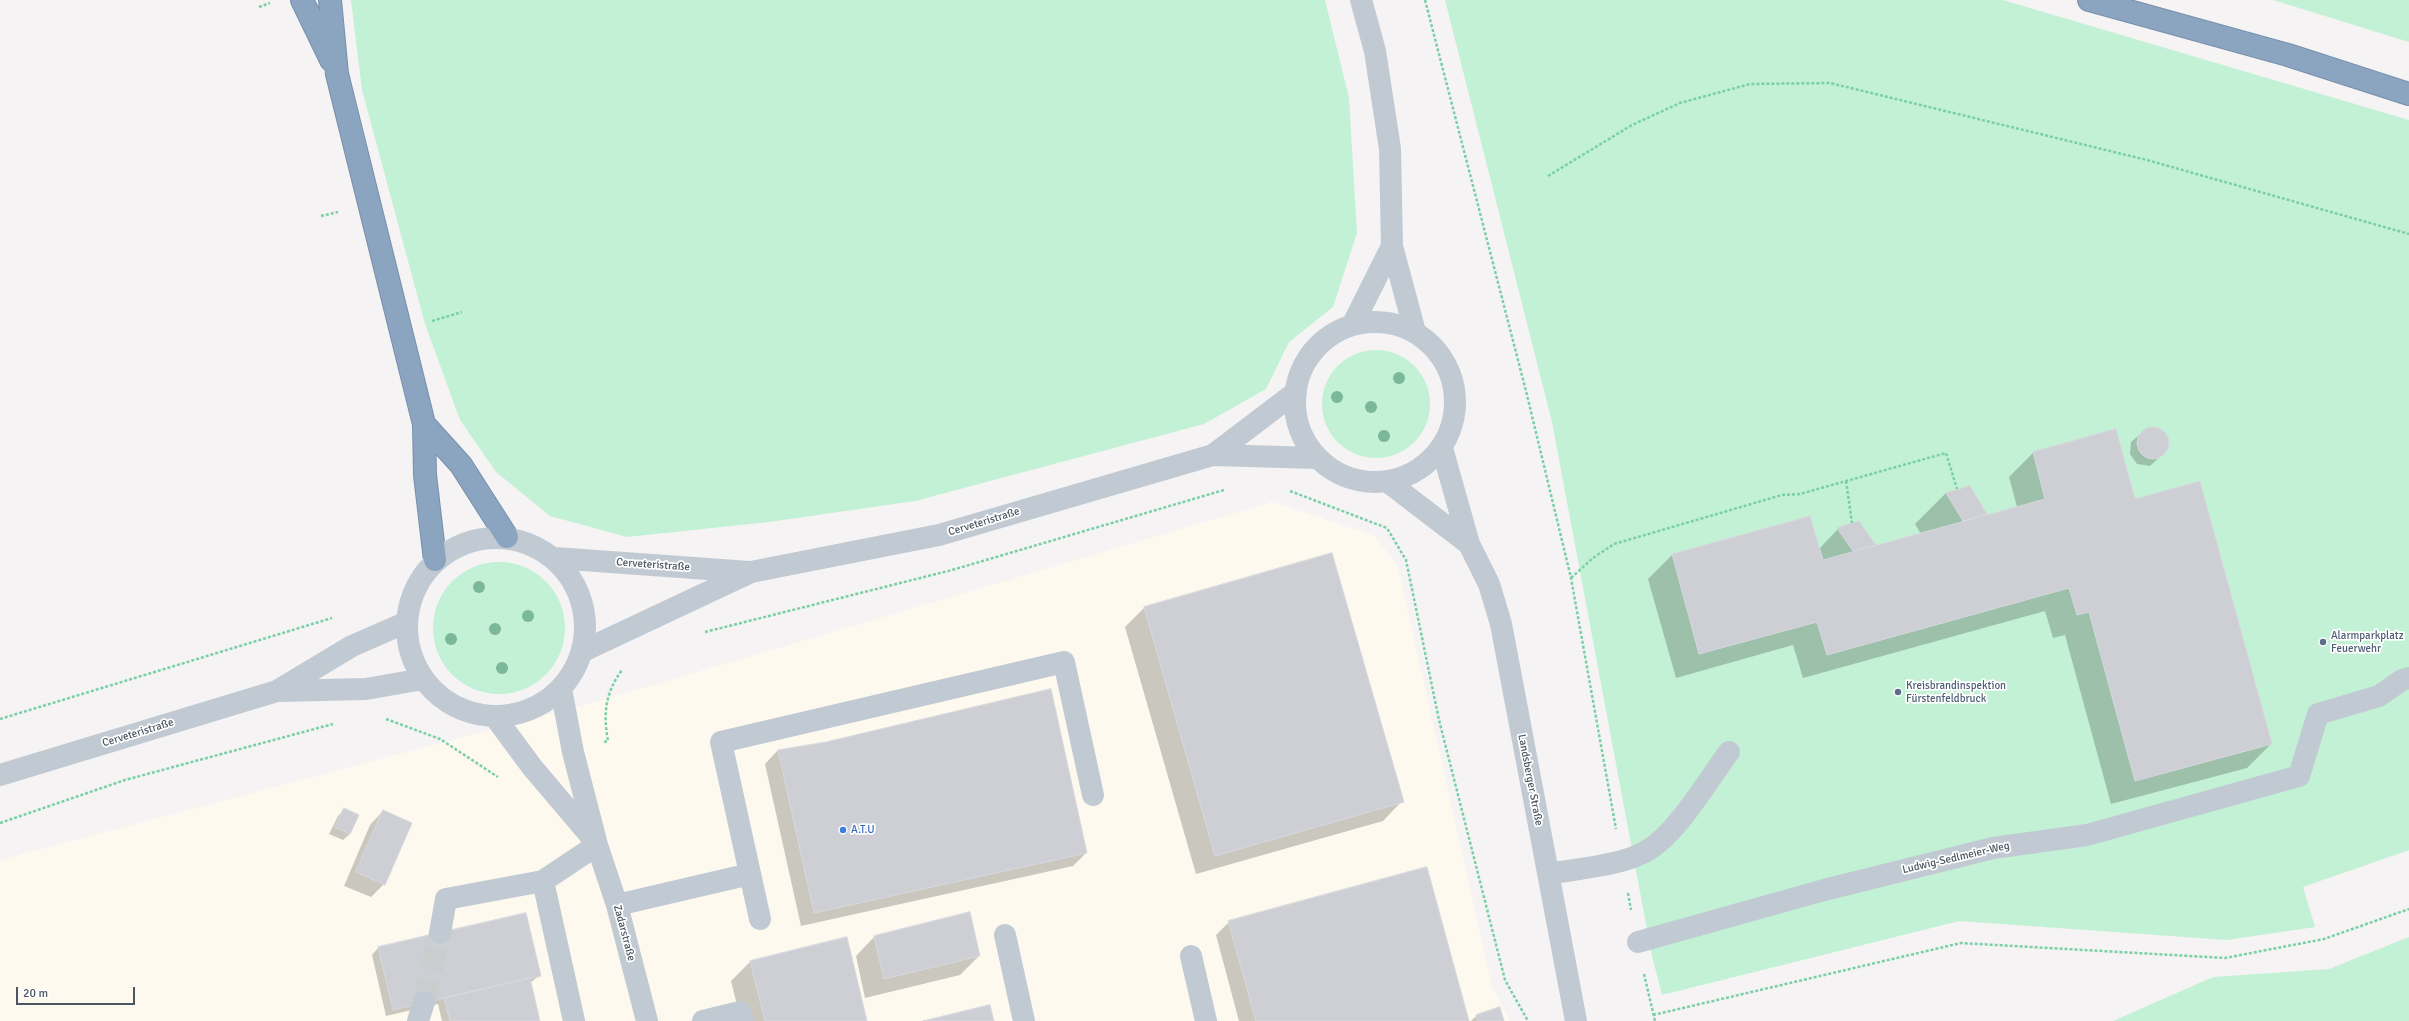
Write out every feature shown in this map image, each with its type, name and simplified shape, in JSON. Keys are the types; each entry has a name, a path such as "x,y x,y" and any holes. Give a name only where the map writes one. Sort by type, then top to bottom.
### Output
{"highway":[{"path":"302,0 337,74"},
{"path":"330,0 337,74 424,424 425,474 435,560"},
{"path":"2089,0 2288,55 2409,94"},
{"path":"424,424 461,465 507,537"}],"street":[{"path":"1361,0 1374,51 1390,149 1392,246 1415,332"},
{"path":"1353,324 1392,246"},
{"path":"1389,323 1415,332 1434,347 1448,370 1456,396 1453,423 1442,448 1427,464 1415,472 1388,482 1370,483 1353,480 1337,473 1317,458 1308,446 1299,427 1295,406 1296,392 1303,367 1313,351 1327,338 1353,324 1389,323"},
{"name":"Cerveteristraße","path":"1213,455 1296,392"},
{"name":"Landsberger Straße","path":"1442,448 1469,544 1488,584 1501,624 1576,1021"},
{"name":"Cerveteristraße","path":"582,651 751,572 939,535 1213,455 1317,458"},
{"name":"Landsberger Straße","path":"1388,482 1469,544"},
{"name":"Cerveteristraße","path":"507,537 532,544 555,558 572,579 583,603 586,627 582,651 574,672 560,689 540,705 517,714 495,717 472,714 451,704 432,691 423,679 411,656 406,637 411,599 421,578 435,560 455,546 474,540 507,537"},
{"name":"Cerveteristraße","path":"555,558 751,572"},
{"name":"Cerveteristraße","path":"0,775 276,691 352,646 407,622"},
{"path":"760,919 721,742 1064,662 1093,795"},
{"name":"Ludwig-Sedlmeier-Weg","path":"1638,942 1824,890 1993,848 2087,835 2299,776 2318,714 2379,696 2402,680 2409,678"},
{"name":"Cerveteristraße","path":"276,691 366,689 423,679"},
{"name":"Zadarstraße","path":"560,689 573,752 598,845 617,906 647,1021"},
{"name":"Zadarstraße","path":"495,717 532,767 598,845"},
{"path":"1548,874 1622,860 1648,851 1670,832 1729,752"},
{"path":"440,933 446,899 543,881 598,845"},
{"path":"617,906 750,874"},
{"path":"543,881 574,1021"},
{"path":"1005,935 1024,1021"},
{"path":"1191,956 1206,1021"},
{"path":"702,1021 740,1012 743,1021"}],"path":[{"path":"1425,0 1526,391 1571,578 1622,860"},
{"path":"1548,176 1632,125 1680,103 1750,84 1830,83 2147,160 2409,234"},
{"path":"448,316 462,312"},
{"path":"1571,578 1593,558 1614,544 1782,495 1800,494 1946,453 1957,490"},
{"path":"1846,481 1852,524"},
{"path":"702,633 952,570 1229,488"},
{"path":"1286,490 1387,528 1406,560 1439,720 1505,980 1528,1021"},
{"path":"0,719 339,616"},
{"path":"602,743 608,741 604,720 606,699 614,680 623,668"},
{"path":"384,719 440,739 500,779"},
{"path":"0,823 124,780 340,722"},
{"path":"1654,1021 1653,1015 1961,942 2225,958 2324,940 2409,909"}],"shaded area":[{"path":"1272,502 1375,536 1398,567 1492,987 1510,1021 0,1021 0,860 606,699"}],"green space":[{"path":"351,0 1325,0 1349,98 1357,233 1333,307 1289,342 1266,389 1204,424 915,501 769,522 627,537 550,516 496,472 460,420 425,324 362,90"},
{"path":"1445,0 2003,0 2409,120 2409,850 2303,887 2315,927 2227,940 1959,921 1662,995 1652,956 1552,422"},
{"path":"2273,0 2409,0 2409,42"},
{"path":"1376,350 1397,354 1414,366 1426,383 1430,404 1426,425 1414,442 1397,454 1376,458 1355,454 1338,442 1326,425 1322,404 1326,383 1338,366 1355,354"},
{"path":"505,562 524,567 536,573 546,581 554,591 560,603 564,615 564,641 560,653 554,665 546,675 536,683 524,689 512,693 493,694 474,689 462,683 452,675 444,665 438,653 434,641 433,622 438,603 444,591 452,581 462,573 474,567 486,563"},
{"path":"2409,937 2409,1021 2113,1021 2213,977 2329,969"}],"building":[{"path":"2150,427 2156,427 2165,431 2169,443 2165,455 2156,459 2150,459 2141,455 2137,446 2137,440 2141,431"},
{"path":"2116,429 2135,499 2200,481 2272,744 2135,781 2089,612 2077,615 2069,588 1827,655 1817,622 1699,654 1672,554 1810,516 1823,560 2045,499 2033,452"},
{"path":"1970,486 1987,514 1963,521 1946,493"},
{"path":"1859,521 1876,545 1853,551 1837,528"},
{"path":"1332,553 1404,802 1215,856 1144,607"},
{"path":"1051,689 1087,853 814,913 778,750 826,742"},
{"path":"344,808 359,815 350,834 335,827"},
{"path":"383,810 412,823 385,885 356,872"},
{"path":"1427,867 1469,1021 1256,1021 1228,921"},
{"path":"970,912 980,956 884,979 874,936"},
{"path":"526,913 541,976 393,1010 378,947"},
{"path":"847,937 867,1021 765,1021 750,961"},
{"path":"530,978 540,1021 450,1021 444,998"},
{"path":"990,1005 994,1021 923,1021"},
{"path":"1500,1007 1504,1021 1478,1021 1476,1015"}],"tunnel":[{"path":"424,1002 440,933"}],"place":[{"name":"Alarmparkplatz Feuerwehr","path":"2323,642"},
{"name":"Kreisbrandinspektion Fürstenfeldbruck","path":"1898,692"},
{"name":"A.T.U","path":"843,830"}]}
